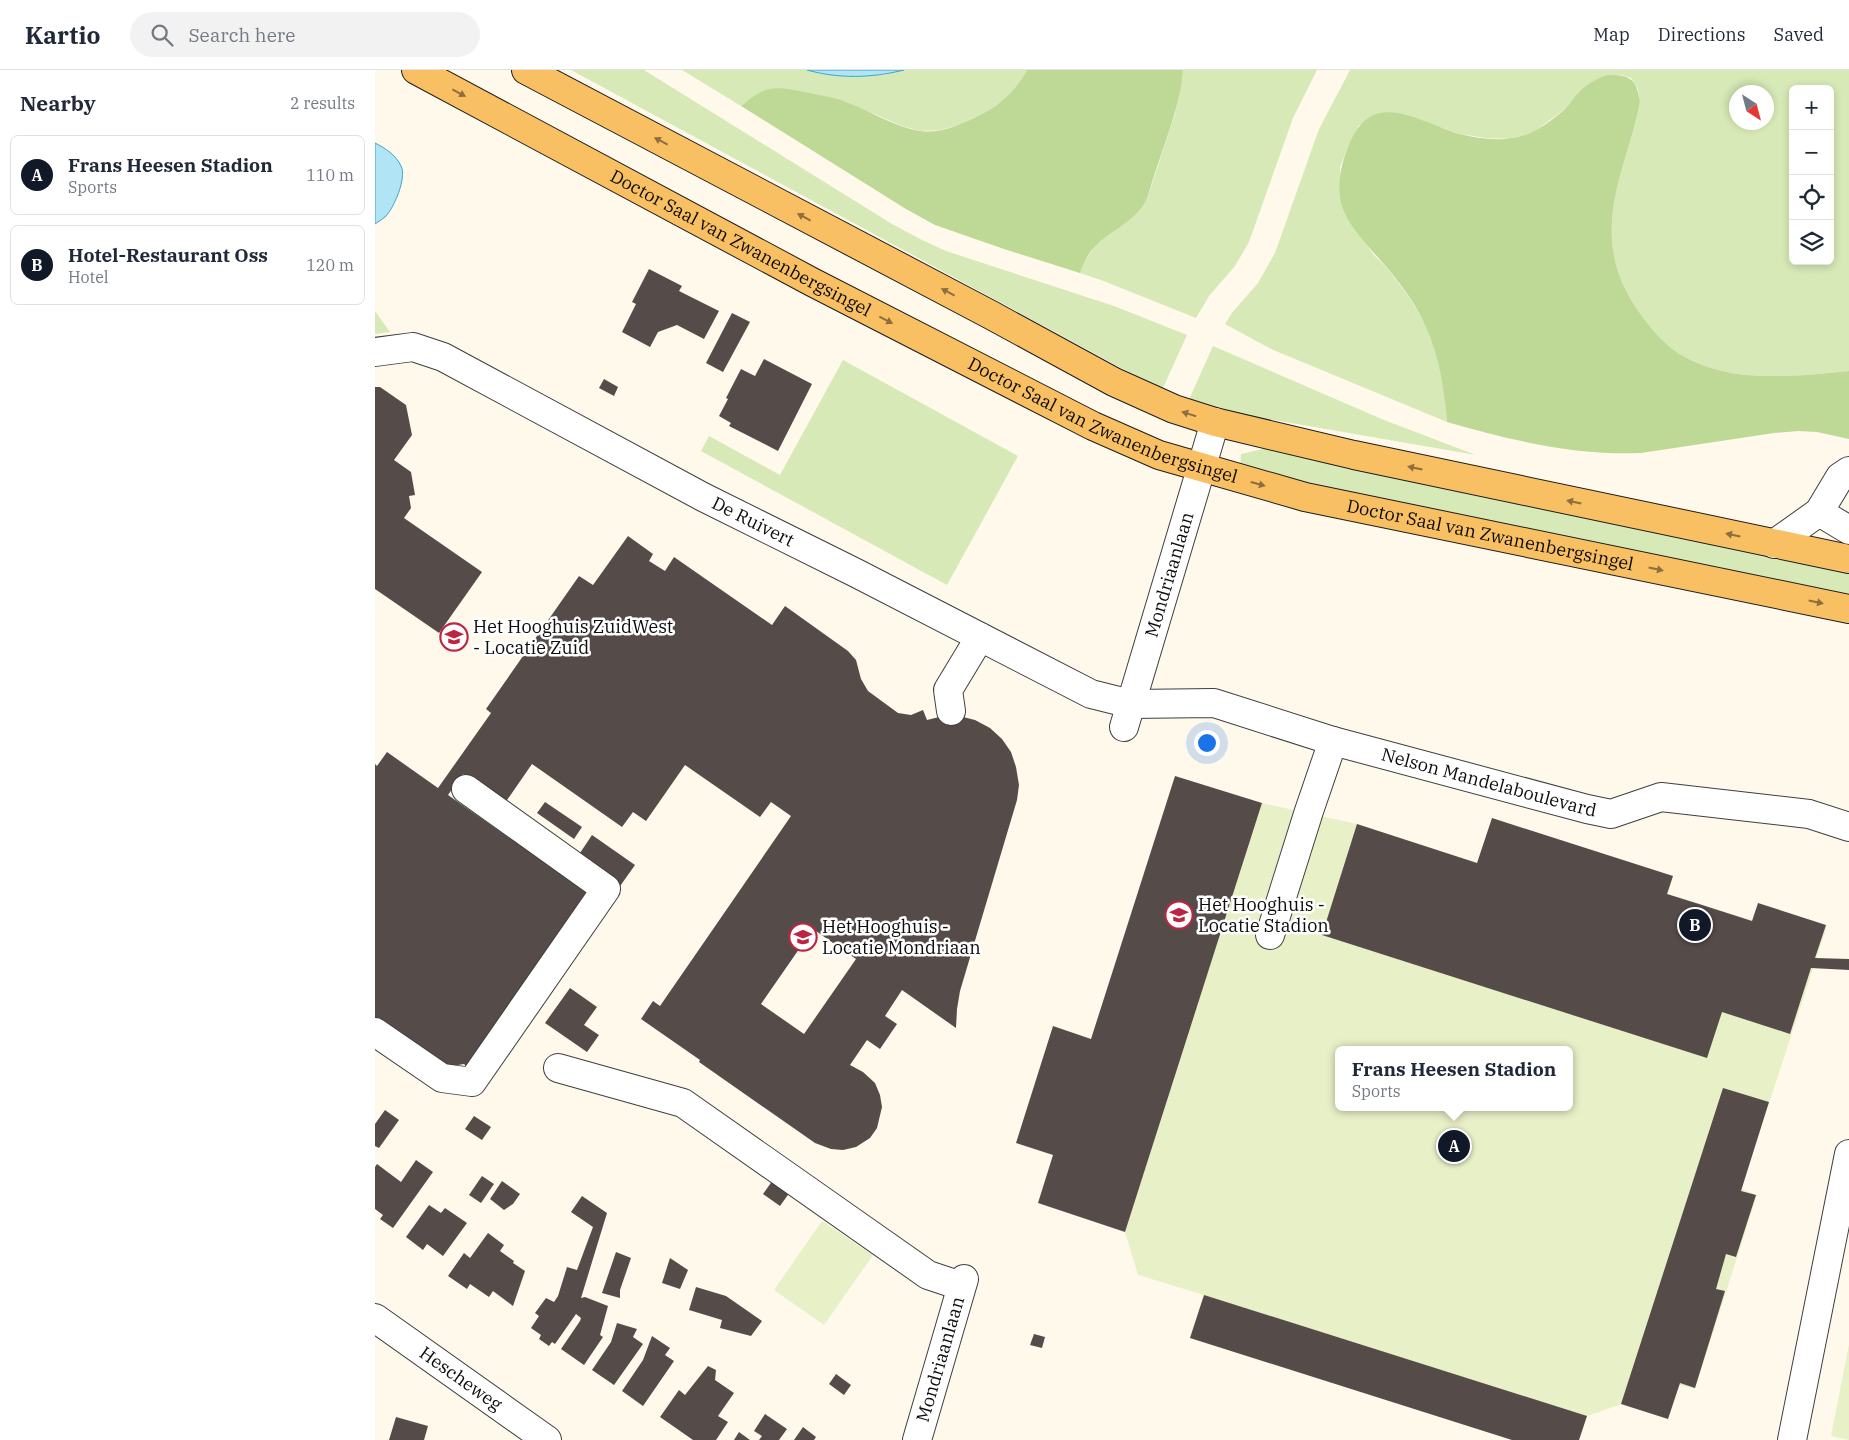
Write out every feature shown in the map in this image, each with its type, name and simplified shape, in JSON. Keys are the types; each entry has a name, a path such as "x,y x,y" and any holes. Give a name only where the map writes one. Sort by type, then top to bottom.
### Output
{"main road":[{"name":"Doctor Saal van Zwanenbergsingel","path":"416,70 812,282 1093,426 1159,456 1305,497 1849,609"},
{"path":"526,70 991,315 1114,382 1174,409 1215,422 1354,455 1849,559"}],"street":[{"name":"De Ruivert","path":"375,352 413,347 443,357 703,497 980,637 1128,715"},
{"name":"Mondriaanlaan","path":"1128,715 1215,422"},
{"path":"1774,544 1819,512 1839,477 1849,472"},
{"path":"1819,512 1849,530"},
{"path":"951,711 948,690 980,637"},
{"name":"Nelson Mandelaboulevard","path":"1128,715 1214,703 1333,741 1611,814 1661,797 1809,814 1849,828"},
{"path":"1271,934 1333,741"},
{"path":"375,1032 442,1078 472,1082 606,889 466,789"},
{"name":"Mondriaanlaan","path":"558,1068 683,1103 928,1275 963,1282 917,1440"},
{"path":"1792,1440 1849,1154"},
{"name":"Hescheweg","path":"375,1318 547,1440"}],"green space":[{"path":"571,70 644,70 892,224 922,240 946,251 1114,306 1187,335 1162,390"},
{"path":"682,70 807,70 821,74 883,75 904,70 1027,70 1021,81 1007,98 984,113 962,124 941,130 921,131 902,126 847,102 770,89 758,94 741,106"},
{"path":"1027,70 1183,70 1179,97 1146,201 1140,210 1127,222 1097,244 1085,261 1080,273 935,225 906,209 741,106 766,90 774,88 787,89 844,101 911,129 927,132 935,131 957,125 993,108 1012,91"},
{"path":"1183,70 1317,70 1293,118 1249,242 1235,266 1209,296 1196,318 1080,273 1097,242 1137,213 1148,196 1175,114"},
{"path":"1350,70 1849,70 1849,371 1808,375 1765,376 1723,371 1704,366 1678,353 1659,337 1644,318 1626,291 1618,270 1613,247 1613,207 1640,101 1638,89 1631,78 1621,75 1580,91 1566,108 1530,135 1512,139 1460,134 1397,113 1359,125 1351,140 1340,167 1341,204 1346,216 1374,255 1388,269 1409,297 1426,325 1437,354 1443,381 1447,422 1271,349 1225,324 1258,283 1275,253 1319,129"},
{"path":"1608,75 1627,77 1631,80 1637,88 1640,101 1616,192 1612,223 1615,259 1622,281 1632,302 1659,337 1671,348 1704,366 1744,375 1765,376 1808,375 1849,371 1849,439 1817,432 1798,431 1641,453 1592,452 1519,441 1447,422 1443,385 1438,362 1422,319 1414,304 1389,270 1361,238 1341,203 1340,174 1350,141 1368,118 1380,113 1389,112 1410,116 1473,137 1506,139 1520,137 1547,123 1565,109 1585,86"},
{"path":"375,311 390,332 375,334"},
{"path":"1213,346 1384,420 1476,455 1274,420 1231,417 1187,404"},
{"path":"843,360 1018,456 947,585 701,451 709,436 780,475"},
{"path":"1267,448 1849,570 1849,594 1240,471 1241,454"},
{"path":"1262,803 1357,824 1478,863 1492,819 1673,876 1668,894 1783,930 1789,913 1827,926 1741,1189 1757,1195 1695,1389 1679,1385 1668,1419 1622,1404 1587,1416 1579,1440 1512,1440 1190,1338 1204,1295 1138,1275 1125,1232"},
{"path":"822,1221 873,1255 824,1325 774,1290"},
{"path":"1849,1344 1849,1440 1831,1436"}],"water":[{"path":"807,70 904,70 880,75 843,76"},
{"path":"375,143 393,155 399,162 402,178 399,193 389,213 375,224"}],"building":[{"path":"649,269 682,286 679,291 719,311 704,339 677,325 658,332 650,347 622,332 636,304 632,302"},
{"path":"732,313 750,322 723,372 706,363"},
{"path":"764,359 812,384 778,451 729,426 731,423 719,416 741,369 755,376"},
{"path":"604,379 618,387 614,396 599,388"},
{"path":"375,387 380,387 406,405 412,435 394,460 411,472 415,495 409,496 411,508 404,518 482,572 439,633 375,589"},
{"path":"628,536 653,554 649,561 665,571 674,557 772,625 785,606 848,651 856,660 861,679 868,691 898,713 911,715 923,710 927,720 943,716 959,716 975,720 990,728 1002,739 1011,752 1019,785 1017,800 960,991 956,1028 902,990 885,1016 897,1024 880,1049 867,1040 850,1065 863,1072 875,1083 882,1107 877,1128 870,1138 856,1147 843,1150 831,1149 815,1143 641,1019 653,1001 660,1006 791,816 771,802 760,817 685,765 646,821 633,812 622,827 532,764 505,803 463,774 448,795 587,892 466,1066 464,1064 446,1067 375,1021 375,764 377,766 387,752 438,788 491,713 486,709 579,576 593,585","holes":["813,929 856,959 804,1034 761,1004"]},
{"name":"Het Hooghuis - Locatie Stadion","path":"1175,776 1262,803 1125,1232 1038,1203 1053,1155 1016,1143 1053,1026 1091,1039"},
{"path":"545,802 582,827 574,839 537,813"},
{"path":"1492,818 1673,876 1667,894 1752,921 1758,903 1826,925 1815,958 1849,959 1849,970 1811,968 1790,1034 1722,1012 1707,1058 1322,935 1357,824 1477,863"},
{"path":"592,835 635,865 618,889 576,859"},
{"path":"570,988 597,1007 584,1025 599,1035 587,1052 545,1023"},
{"path":"1723,1088 1769,1102 1741,1191 1756,1195 1736,1257 1726,1254 1716,1289 1725,1291 1695,1388 1680,1383 1668,1419 1621,1404"},
{"path":"385,1110 399,1120 379,1148 375,1146 375,1124"},
{"path":"474,1116 491,1127 482,1140 465,1129"},
{"path":"416,1160 433,1172 393,1228 380,1219 383,1215 375,1209 375,1167 377,1164 401,1182"},
{"path":"482,1176 494,1184 481,1203 469,1195"},
{"path":"773,1180 790,1192 780,1206 763,1194"},
{"path":"502,1181 520,1194 513,1204 504,1210 490,1199"},
{"path":"582,1196 607,1213 581,1298 585,1297 608,1306 600,1335 603,1337 584,1365 561,1349 580,1321 581,1318 576,1314 555,1344 552,1342 549,1346 539,1339 541,1335 531,1328 539,1316 535,1313 546,1298 554,1302 558,1296 567,1267 577,1270 593,1227 571,1212"},
{"path":"429,1205 441,1213 445,1208 467,1223 443,1256 427,1244 423,1250 406,1237"},
{"path":"488,1233 504,1245 500,1251 525,1271 513,1306 493,1291 489,1297 470,1284 467,1289 448,1276 464,1253 470,1258"},
{"path":"616,1252 631,1258 620,1290 620,1298 602,1293"},
{"path":"670,1258 688,1270 680,1289 662,1283"},
{"path":"696,1287 726,1296 762,1321 751,1336 720,1328 722,1320 689,1310"},
{"path":"1204,1295 1587,1416 1579,1440 1512,1440 1190,1338"},
{"path":"617,1323 637,1329 633,1337 643,1344 614,1385 592,1370 611,1342"},
{"path":"1034,1334 1045,1337 1042,1348 1030,1345"},
{"path":"652,1336 670,1348 665,1355 674,1361 643,1406 622,1391 643,1360"},
{"path":"708,1366 716,1370 715,1380 734,1393 718,1416 728,1422 716,1440 693,1440 660,1417 679,1390 685,1395"},
{"path":"836,1374 851,1385 844,1395 829,1384"},
{"path":"765,1414 787,1429 779,1440 759,1440 762,1436 754,1431"},
{"path":"396,1417 428,1426 424,1440 389,1440"},
{"path":"803,1427 816,1437 814,1440 794,1440"},
{"path":"739,1432 750,1440 734,1440"}],"place":[{"name":"Het Hooghuis ZuidWest - Locatie Zuid","path":"454,637"},
{"name":"Het Hooghuis - Locatie Stadion","path":"1179,915"},
{"name":"Hotel-Restaurant Oss","path":"1695,925"},
{"name":"Het Hooghuis - Locatie Mondriaan","path":"803,937"},
{"name":"Frans Heesen Stadion","path":"1454,1146"}]}
